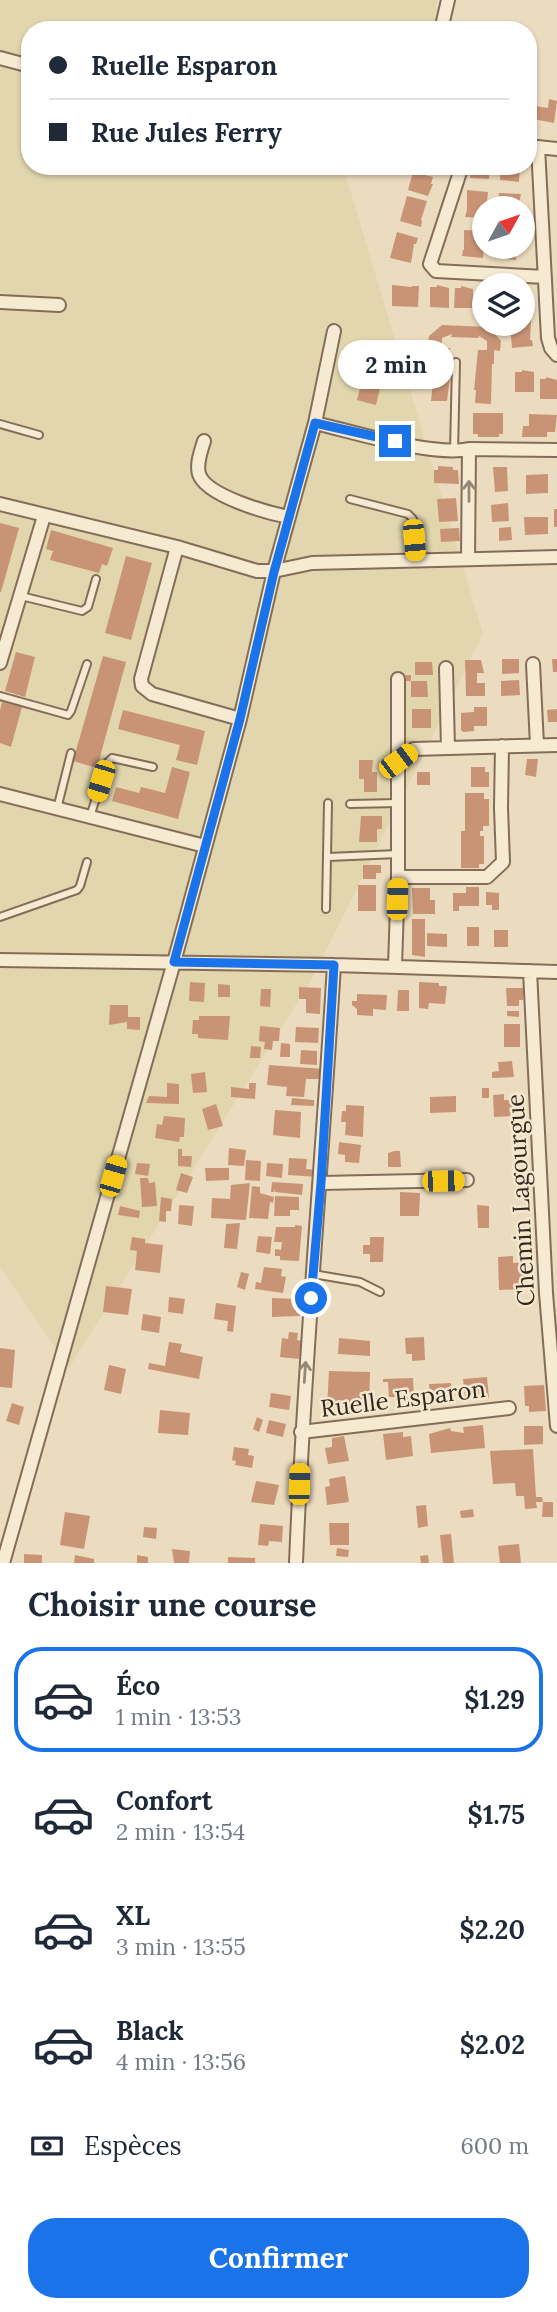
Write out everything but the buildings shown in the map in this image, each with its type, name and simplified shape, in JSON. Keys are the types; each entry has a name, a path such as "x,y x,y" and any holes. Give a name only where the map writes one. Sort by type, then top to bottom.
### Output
{"street":[{"path":"443,21 447,0"},
{"path":"0,58 21,63"},
{"path":"537,146 557,149"},
{"path":"459,175 430,264 436,271 545,277"},
{"path":"536,175 548,338 557,355"},
{"path":"0,302 60,305"},
{"path":"3,1563 174,962 240,719 274,572 315,423 334,331"},
{"path":"315,423 454,452 469,449 557,450"},
{"path":"204,441 198,463 199,474 205,484 254,508 289,517"},
{"path":"468,559 469,449"},
{"path":"0,504 177,547 257,571 274,572 312,563 557,557"},
{"path":"0,663 44,516"},
{"path":"177,547 142,686 152,694 240,719"},
{"path":"533,664 537,745"},
{"path":"446,668 448,748"},
{"path":"395,966 398,679"},
{"path":"398,761 414,749 557,745"},
{"path":"398,877 487,877 503,862 502,746"},
{"path":"0,794 205,846"},
{"path":"0,960 395,966 557,972"},
{"name":"Ruelle Esparon","path":"296,1563 301,1432 321,1183 334,965"},
{"name":"Chemin Lagourgue","path":"530,971 546,1293 557,1426"},
{"path":"321,1183 467,1181"},
{"name":"Ruelle Esparon","path":"301,1432 509,1408"}],"lane":[{"path":"454,452 456,362"},
{"path":"0,424 39,435"},
{"path":"349,499 408,514 413,519 416,560"},
{"path":"19,596 82,611 88,607 96,579"},
{"path":"0,696 68,715 87,664"},
{"path":"57,809 71,753"},
{"path":"90,817 107,763 112,758 153,767"},
{"path":"326,909 328,803"},
{"path":"349,804 398,803"},
{"path":"328,857 398,854"},
{"path":"0,917 76,890 80,886 87,862"},
{"path":"313,1275 360,1282 380,1292"}],"shaded area":[{"path":"0,0 437,0 436,21 21,21 21,175 346,175 483,634 312,979 69,1368 0,1267"}],"route":[{"path":"311,1298 334,965 174,962 240,719 274,572 315,423 395,441"}]}
